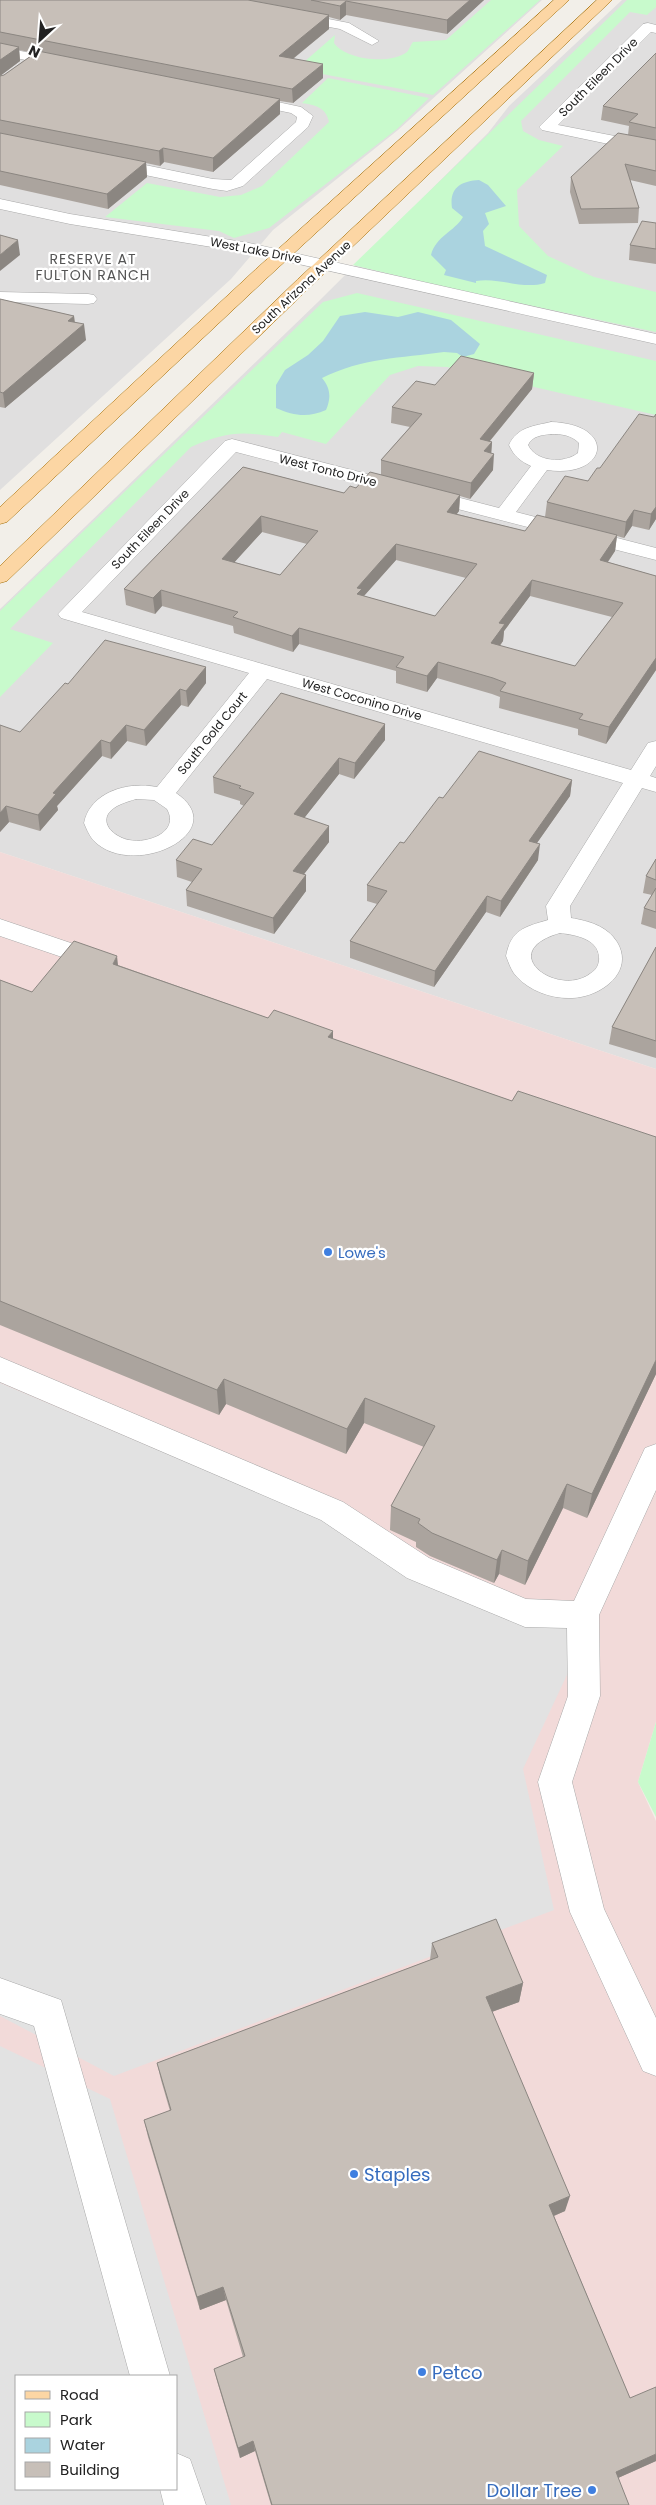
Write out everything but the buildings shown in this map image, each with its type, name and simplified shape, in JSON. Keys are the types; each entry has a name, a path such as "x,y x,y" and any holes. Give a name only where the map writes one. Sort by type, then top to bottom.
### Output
{"main road":[{"path":"0,518 276,260 562,0"},
{"name":"South Arizona Avenue","path":"0,577 318,270 605,0"}],"street":[{"path":"275,13 344,26 372,41"},
{"name":"South Eileen Drive","path":"652,28 548,127 656,149"},
{"path":"0,51 85,68"},
{"path":"20,71 37,58"},
{"path":"97,160 227,186 237,183 303,124 305,116 296,110 229,96"},
{"name":"West Lake Drive","path":"0,204 70,219 167,234 656,354"},
{"name":"West Lake Drive","path":"0,220 38,228 276,260"},
{"name":"West Lake Drive","path":"318,270 656,339"},
{"path":"0,297 88,299"},
{"name":"South Eileen Drive","path":"68,614 232,445"},
{"name":"West Tonto Drive","path":"232,445 656,554"},
{"path":"504,515 542,464"},
{"name":"West Coconino Drive","path":"68,614 646,782"},
{"name":"South Gold Court","path":"162,795 262,670"},
{"path":"560,925 558,906 646,782 656,748"},
{"path":"0,927 122,970"},
{"path":"0,1369 332,1511 418,1568 526,1613 584,1615"},
{"path":"656,1457 584,1615 584,1696 555,1782 587,1912 656,2058"},
{"path":"0,1996 48,2013 150,2375"},
{"path":"178,2480 185,2505"}],"shaded area":[{"name":"RESERVE AT FULTON RANCH","path":"0,0 542,0 398,130 273,230 231,279 0,490"},
{"path":"622,0 656,0 656,1069 0,852 0,609 318,302 488,133 509,106"},
{"path":"0,852 656,1069 656,1722 638,1782 656,1821 656,2505 0,2505"},
{"path":"0,1383 587,1632 523,1769 554,1910 114,2076 0,2016"},
{"path":"0,2046 110,2099 231,2505 0,2505"}],"green space":[{"path":"491,0 540,0 433,95 296,69 335,35 334,43 340,49 358,57 369,59 399,56 407,52 413,42 446,40"},
{"path":"627,0 656,0 656,7 647,15 630,12 521,121 523,131 539,140 563,146 517,190 519,226 548,256 594,277 656,292 656,332 448,288 353,265"},
{"path":"328,78 429,98 397,129 269,228 234,238 219,231 105,217 147,183 220,197 241,195 262,186 329,122 323,110 302,103"},
{"path":"357,293 656,361 656,415 447,367 418,366 390,375 326,444 282,432 278,437 233,434 214,438 191,447 10,629 53,643 0,697 0,611 323,302"},
{"path":"656,1722 656,1817 638,1782"}],"water":[{"path":"479,180 488,185 506,206 485,213 489,224 483,231 485,246 547,275 545,283 528,285 485,280 476,281 476,283 444,275 446,270 431,255 437,243 463,217 452,208 452,195 454,191 462,184"},
{"path":"365,312 398,317 418,312 451,320 480,344 474,354 463,357 457,353 444,352 382,360 337,371 322,378 329,390 329,401 326,410 319,413 301,415 276,408 276,385 285,370 308,355 323,341 340,316"}],"place":[{"name":"Lowe's","path":"328,1252"},
{"name":"Staples","path":"354,2174"},
{"name":"Petco","path":"422,2372"},
{"name":"Dollar Tree","path":"592,2490"}],"district":[{"name":"RESERVE AT FULTON RANCH","path":"93,268"}]}
